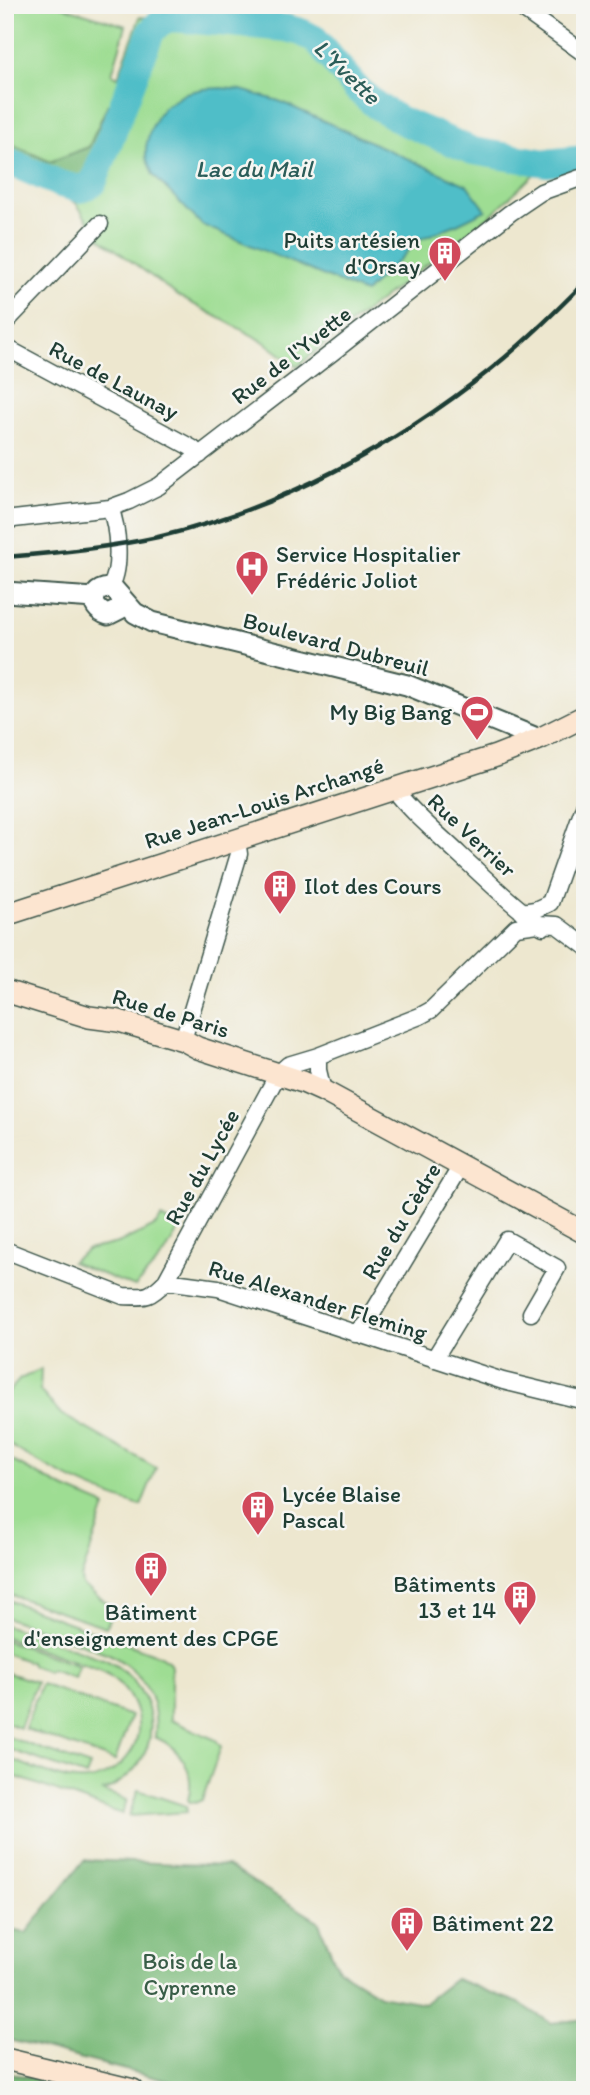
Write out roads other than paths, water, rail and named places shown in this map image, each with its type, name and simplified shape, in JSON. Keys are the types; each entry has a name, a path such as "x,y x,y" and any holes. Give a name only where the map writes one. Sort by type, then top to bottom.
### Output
{"main road":[{"name":"Rue Jean-Louis Archangé","path":"5,915 496,756 585,716"},
{"name":"Rue de Paris","path":"5,992 89,1017 119,1021 183,1040 198,1048 323,1091 585,1233"},
{"path":"5,2059 133,2090"}],"street":[{"path":"517,5 585,54"},
{"name":"Rue de l'Yvette","path":"5,520 110,508 159,486 510,213 541,192 585,178"},
{"path":"5,323 100,225"},
{"name":"Rue de Launay","path":"5,347 192,448 200,455"},
{"path":"5,592 109,595 118,567 114,517 110,508"},
{"name":"Boulevard Dubreuil","path":"109,595 152,622 407,685 538,739"},
{"name":"Rue Verrier","path":"393,788 519,920"},
{"path":"556,925 550,902 585,804"},
{"path":"183,1040 239,854 237,839"},
{"path":"278,1074 288,1065 318,1056 431,1010 519,920 550,902"},
{"path":"519,920 556,925 585,946"},
{"path":"538,924 585,956"},
{"path":"318,1056 323,1091"},
{"name":"Rue du Lycée","path":"166,1280 278,1074"},
{"name":"Rue du Cèdre","path":"356,1334 366,1324 461,1166"},
{"path":"434,1359 507,1240 557,1268 531,1313"},
{"path":"5,1250 122,1296 154,1294 166,1280"},
{"name":"Rue Alexander Fleming","path":"166,1280 218,1289 503,1381 585,1401"}],"water":[{"name":"Lac du Mail","path":"222,88 241,90 279,101 467,185 486,210 420,239 365,293 202,225 153,175 146,157 146,147 156,118 164,107 186,93"}],"waterway":[{"name":"L'Yvette","path":"5,160 60,184 80,189 93,183 151,32 159,23 172,18 286,28 301,32 315,39 357,89 377,106 402,121 473,151 546,163 585,159"}],"railway":[{"path":"5,557 82,550 158,537 248,510 291,492 375,449 454,397 516,348 585,282"}],"place":[{"name":"Puits artésien d'Orsay","path":"445,283"},
{"name":"Service Hospitalier Frédéric Joliot","path":"252,597"},
{"name":"My Big Bang","path":"477,742"},
{"name":"Ilot des Cours","path":"280,916"},
{"name":"Lycée Blaise Pascal","path":"258,1537"},
{"name":"Bâtiment d'enseignement des CPGE","path":"151,1598"},
{"name":"Bâtiments 13 et 14","path":"520,1627"},
{"name":"Bâtiment 22","path":"407,1953"}],"park label":[{"name":"Bois de la Cyprenne","path":"190,1974"}]}
